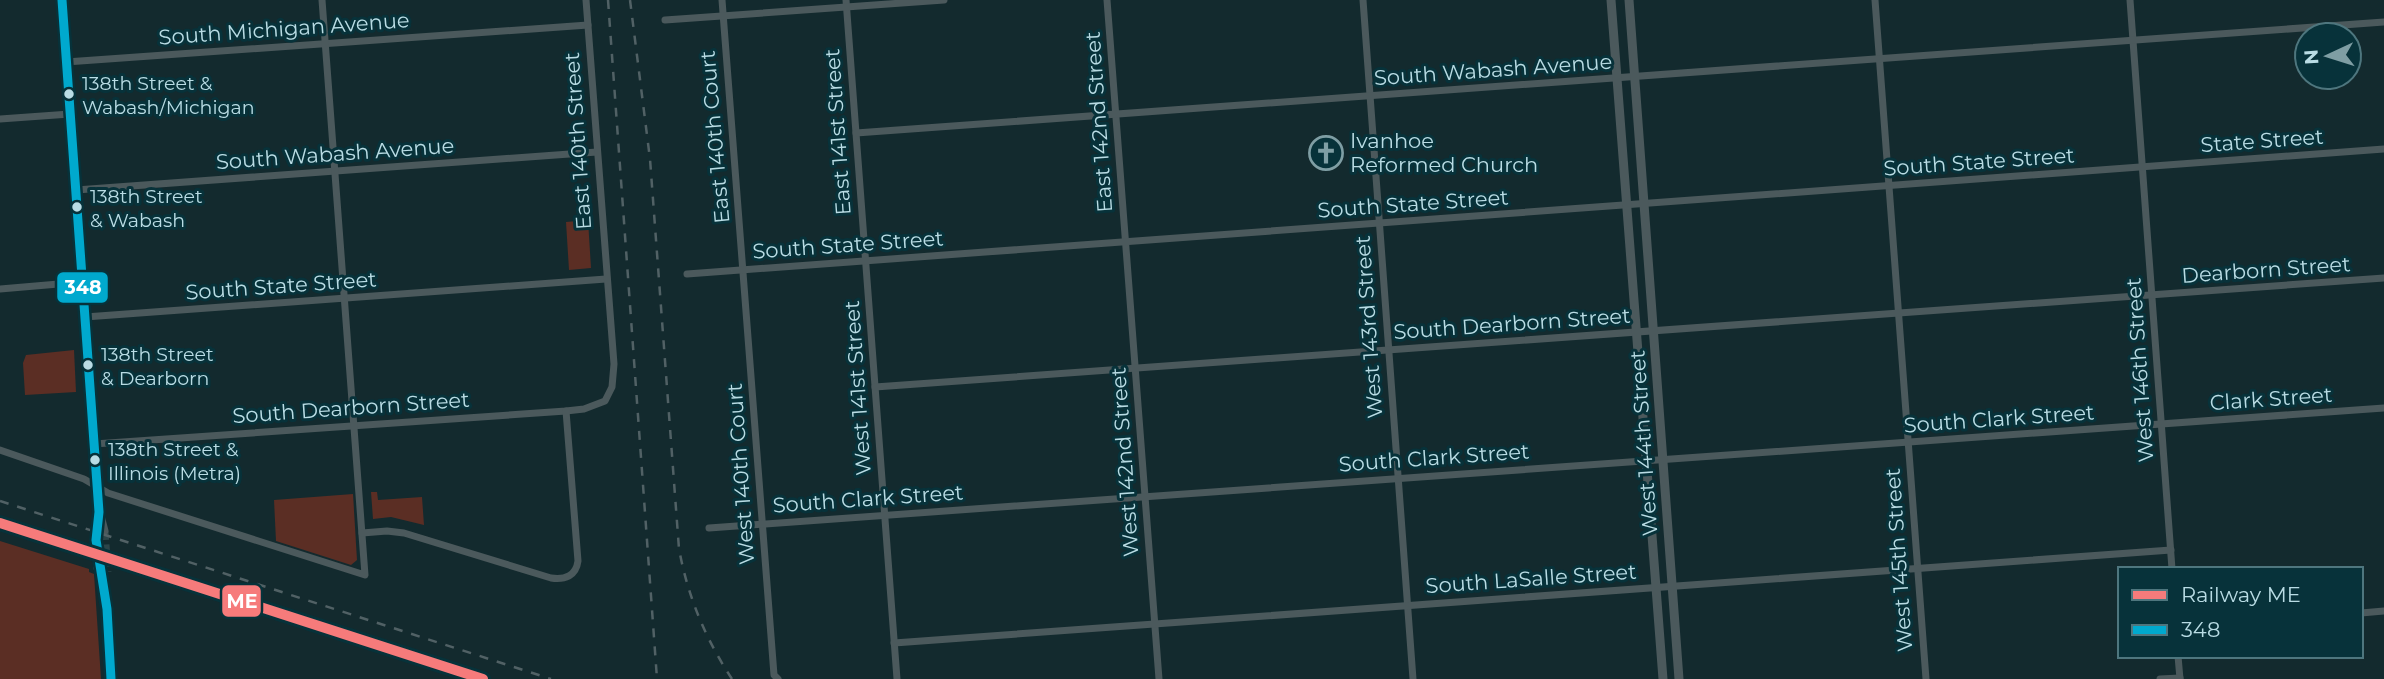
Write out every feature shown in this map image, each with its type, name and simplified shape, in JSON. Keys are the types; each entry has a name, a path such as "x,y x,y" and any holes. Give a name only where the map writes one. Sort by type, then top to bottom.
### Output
{"street":[{"path":"62,0 100,529"},
{"path":"0,450 84,479 108,493 365,575 323,0"},
{"name":"East 140th Street","path":"586,0 614,364 614,377 608,397"},
{"name":"East 140th Court","path":"722,0 743,270"},
{"path":"665,20 781,12 846,4 944,0"},
{"name":"East 142nd Street","path":"1107,0 1125,242"},
{"name":"West 143rd Street","path":"1363,0 1413,679"},
{"name":"West 144th Street","path":"1611,0 1663,679"},
{"name":"West 144th Street","path":"1629,0 1679,679"},
{"name":"West 145th Street","path":"1875,0 1926,679"},
{"name":"West 146th Street","path":"2130,0 2172,567"},
{"name":"East 141st Street","path":"846,4 866,261"},
{"name":"South Wabash Avenue","path":"856,134 2384,22"},
{"name":"South Michigan Avenue","path":"66,62 588,25"},
{"path":"0,119 70,114"},
{"name":"State Street","path":"2142,168 2384,149"},
{"name":"South Wabash Avenue","path":"76,190 597,152"},
{"name":"South State Street","path":"687,274 2142,168"},
{"name":"West 142nd Street","path":"1125,242 1159,679"},
{"name":"West 141st Street","path":"866,261 897,679"},
{"name":"West 140th Court","path":"743,270 776,677"},
{"name":"Dearborn Street","path":"2151,296 2384,278"},
{"name":"South State Street","path":"85,317 606,279"},
{"path":"0,289 82,282"},
{"name":"South Dearborn Street","path":"875,387 2151,296"},
{"name":"South Dearborn Street","path":"94,444 566,411 599,405 608,397"},
{"name":"Clark Street","path":"2161,425 2384,408"},
{"path":"362,533 404,533 551,578 563,579 569,576 576,570 578,561 566,411"},
{"name":"South Clark Street","path":"709,527 2161,425"},
{"name":"South LaSalle Street","path":"894,643 2171,550"},
{"path":"103,570 111,679"},
{"path":"2363,613 2384,611"},
{"path":"2160,679 2180,678 2178,658"}],"shaded area":[{"path":"588,220 591,268 569,270 566,222"},
{"path":"74,350 76,392 25,395 23,363 26,355"},
{"path":"371,492 377,492 378,500 422,497 424,525 391,517 373,519"},
{"path":"353,494 357,560 351,565 276,541 274,500"},
{"path":"0,541 89,569 89,572 94,574 101,679 0,679"}],"tunnel":[{"path":"95,527 98,568"},
{"path":"104,531 107,572"}],"railway":[{"path":"608,0 657,679"},
{"path":"630,0 650,159 679,549 687,584 699,617 732,679"},
{"path":"0,501 551,679"}],"rail line":[{"name":"ME","path":"0,523 483,679"}],"transit line":[{"name":"348","path":"62,0 99,512 96,540 107,609 111,679"}],"place":[{"name":"138th Street & Wabash/Michigan","path":"69,94"},
{"name":"Ivanhoe Reformed Church","path":"1326,153"},
{"name":"138th Street & Wabash","path":"77,207"},
{"name":"138th Street & Dearborn","path":"88,365"},
{"name":"138th Street & Illinois (Metra)","path":"95,460"}]}
